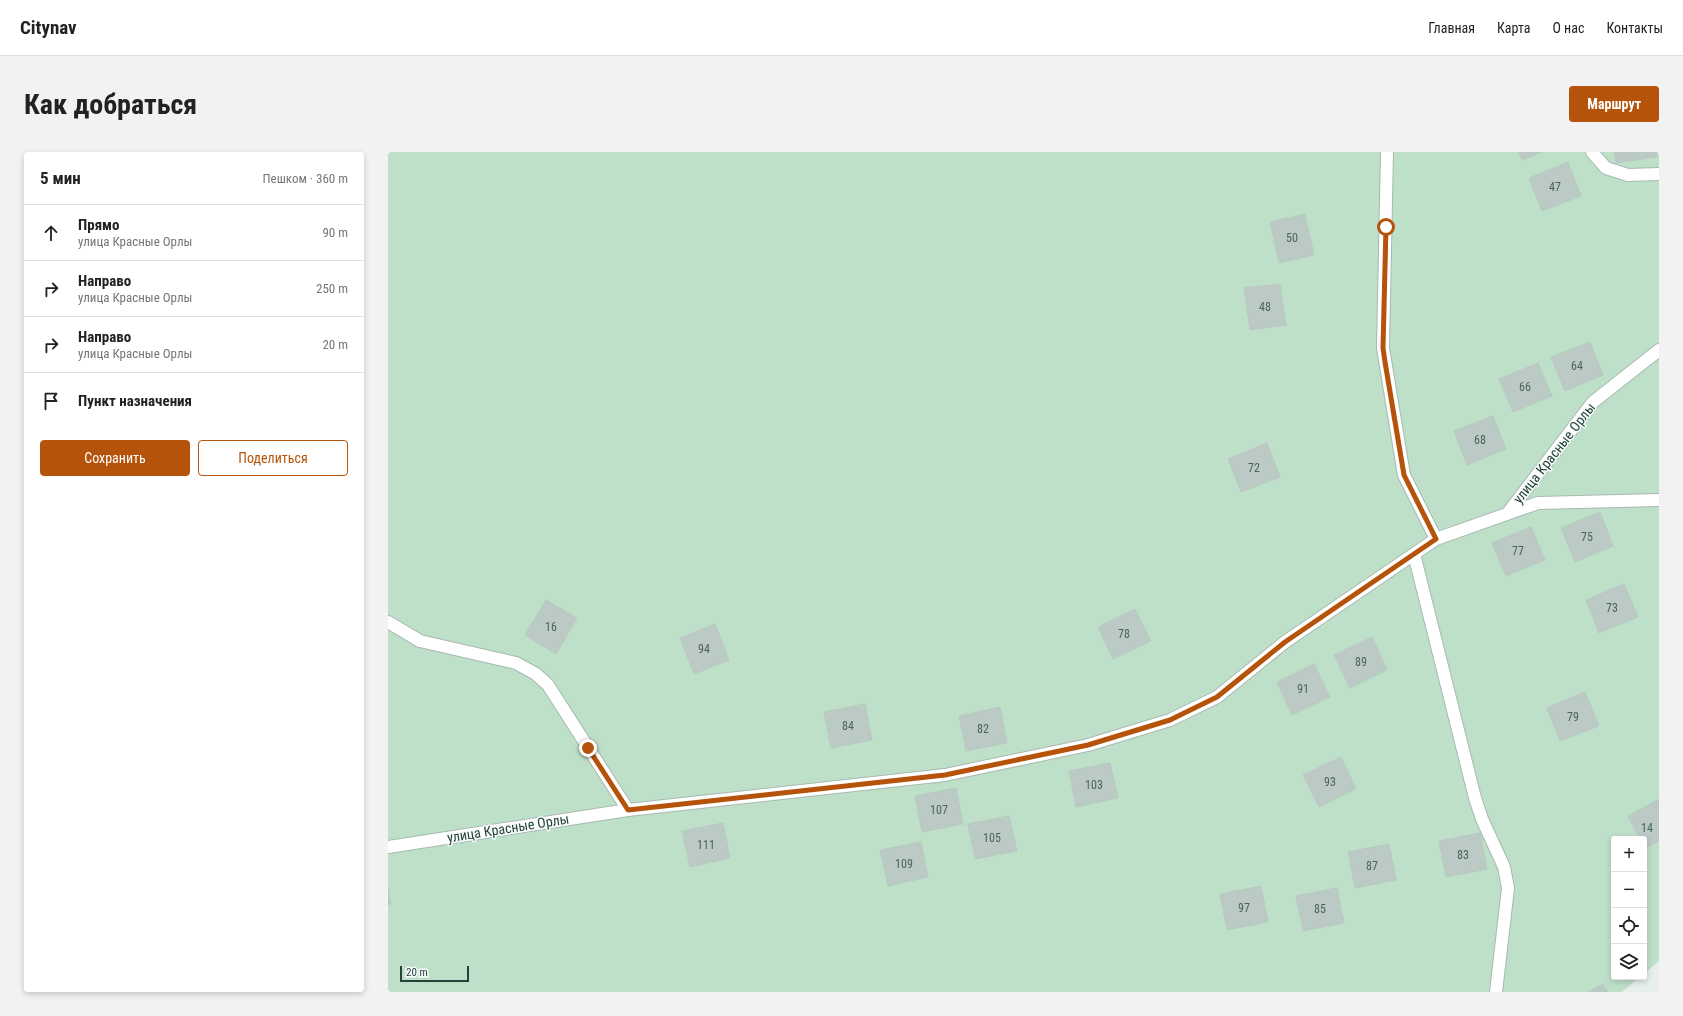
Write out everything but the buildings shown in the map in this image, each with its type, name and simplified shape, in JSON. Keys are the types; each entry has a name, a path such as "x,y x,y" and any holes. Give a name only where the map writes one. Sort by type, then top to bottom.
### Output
{"street":[{"path":"1387,152 1383,348 1404,475 1436,539"},
{"path":"1592,152 1606,168 1628,175 1659,174"},
{"name":"улица Красные Орлы","path":"1507,514 1593,402 1659,350"},
{"name":"улица Красные Орлы","path":"388,847 628,810 945,775 1088,745 1170,720 1217,697 1285,642 1436,539 1538,503 1659,500"},
{"path":"1414,554 1475,798 1482,819 1504,867 1508,888 1496,992"},
{"path":"388,622 420,641 516,663 536,674 548,685 628,810"}],"green space":[{"path":"388,152 1659,152 1659,961 1647,971 1647,836 1611,836 1611,980 1636,980 1622,992 388,992"}],"route":[{"path":"588,748 628,810 945,775 1088,745 1170,720 1217,697 1285,642 1436,539 1404,475 1385,362 1383,348 1386,227"}]}
